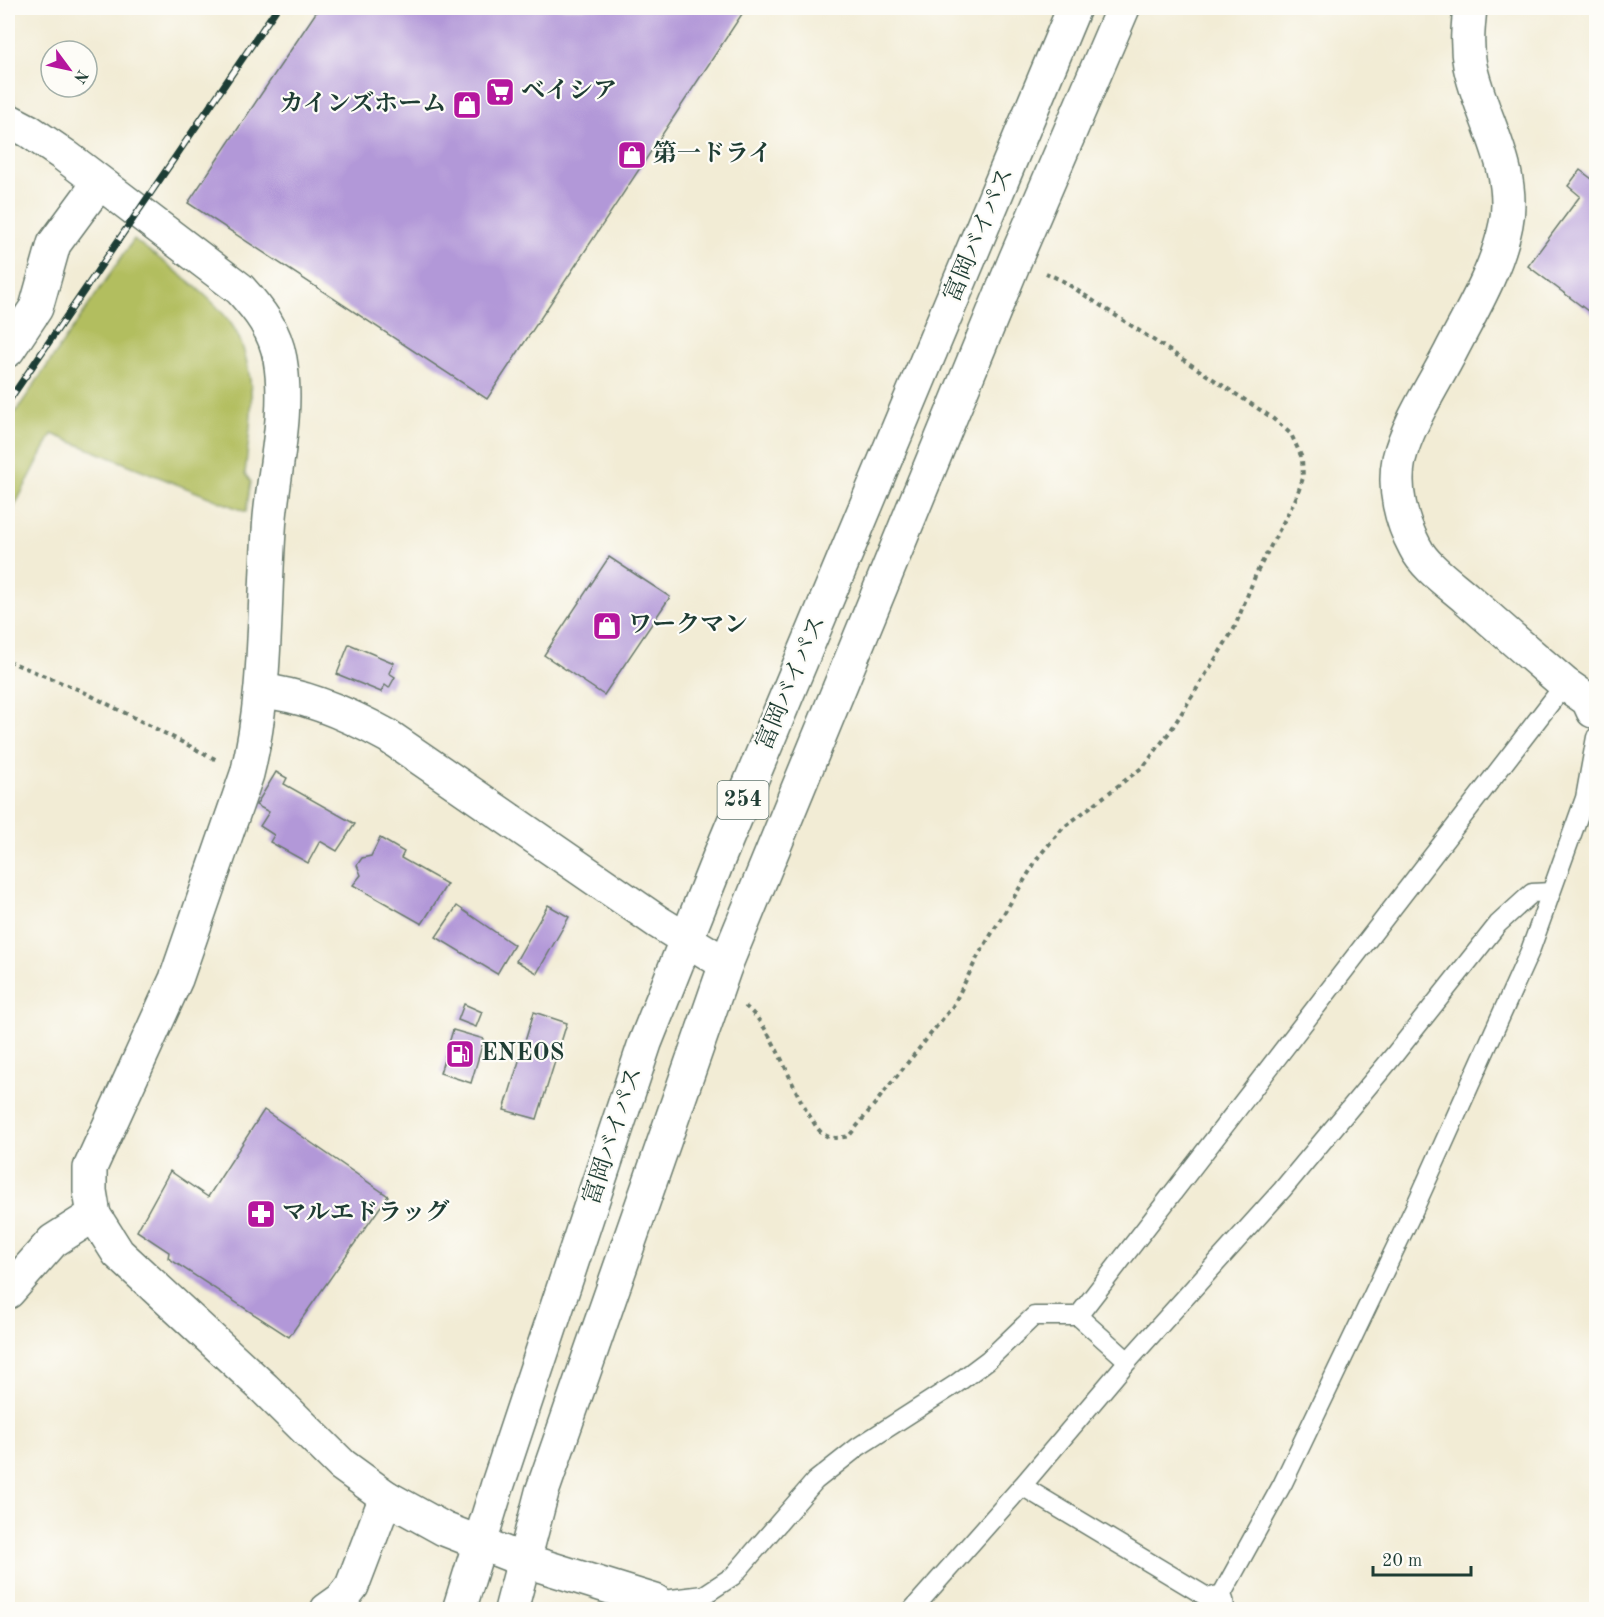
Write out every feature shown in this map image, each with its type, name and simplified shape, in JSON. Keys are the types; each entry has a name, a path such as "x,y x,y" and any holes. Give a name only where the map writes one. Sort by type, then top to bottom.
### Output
{"main road":[{"name":"富岡バイパス","path":"459,1610 645,1043 720,855 1074,8"},
{"name":"富岡バイパス","path":"511,1610 542,1492 722,975 1015,260 1123,8"},
{"path":"1470,8 1467,45 1470,68 1503,167 1507,194 1506,223 1498,252 1481,293 1414,421 1400,458 1396,486 1402,513 1415,549 1436,572 1565,684 1588,700 1596,718"},
{"path":"8,120 29,131 64,155 240,289 260,312 272,331 280,357 284,390 270,518 262,691 255,742 247,774 176,979 90,1168 90,1191 94,1215 118,1253 264,1388 342,1465 386,1497 436,1526 479,1544 654,1605"},
{"path":"8,350 36,308 54,244 99,183"},
{"path":"262,691 297,696 388,736 686,940 722,975"},
{"path":"8,1292 53,1241 94,1215"},
{"path":"327,1610 341,1600 352,1586 386,1497"}],"lane":[{"path":"1078,1316 1565,684"},
{"path":"1022,1486 1216,1606 1283,1483 1415,1207 1530,951 1585,798 1596,718"},
{"path":"912,1610 1022,1486 1128,1361 1282,1190 1395,1054 1498,924 1532,893 1551,892"},
{"path":"654,1605 704,1595 733,1576 815,1481 858,1447 957,1384 988,1360 1034,1316 1078,1316 1128,1361"}],"path":[{"path":"722,975 752,1012 778,1053 803,1106 821,1132 835,1139 849,1136 952,1006 978,956 1039,856 1063,828 1144,766 1166,738 1234,629 1256,574 1296,498 1303,478 1302,458 1291,434 1271,417 1063,280 1015,260"},
{"path":"8,661 82,691 231,768 247,774"}],"green space":[{"path":"134,239 209,299 230,322 240,340 251,385 245,474 251,482 246,512 52,434 8,519 8,423"}],"building":[{"name":"カインズホーム","path":"319,8 746,8 487,399 188,203"},
{"path":"1580,170 1592,179 1596,174 1596,317 1528,266 1580,196 1568,186"},
{"name":"ワークマン","path":"609,557 670,597 604,695 544,655"},
{"path":"349,644 394,663 389,673 395,677 389,688 385,685 381,692 337,674"},
{"path":"276,772 287,778 284,784 355,824 337,851 320,841 308,863 270,842 274,835 260,826 269,812 256,805"},
{"path":"380,838 404,852 401,858 447,884 422,924 353,885 361,875 357,865 362,858 371,856"},
{"path":"548,905 569,917 537,973 516,961"},
{"path":"457,906 514,945 497,974 436,937"},
{"path":"464,1004 482,1012 476,1027 458,1020"},
{"path":"534,1012 567,1023 537,1119 504,1110"},
{"path":"453,1030 484,1039 471,1083 440,1073"},
{"name":"マルエドラッグ","path":"264,1110 388,1196 289,1337 168,1258 169,1252 137,1231 170,1171 208,1197"}],"railway":[{"path":"8,402 277,8"}],"place":[{"name":"ベイシア","path":"500,92"},
{"name":"カインズホーム","path":"467,105"},
{"name":"第一ドライ","path":"632,155"},
{"name":"ワークマン","path":"607,626"},
{"name":"ENEOS","path":"460,1054"},
{"name":"マルエドラッグ","path":"261,1214"}]}
